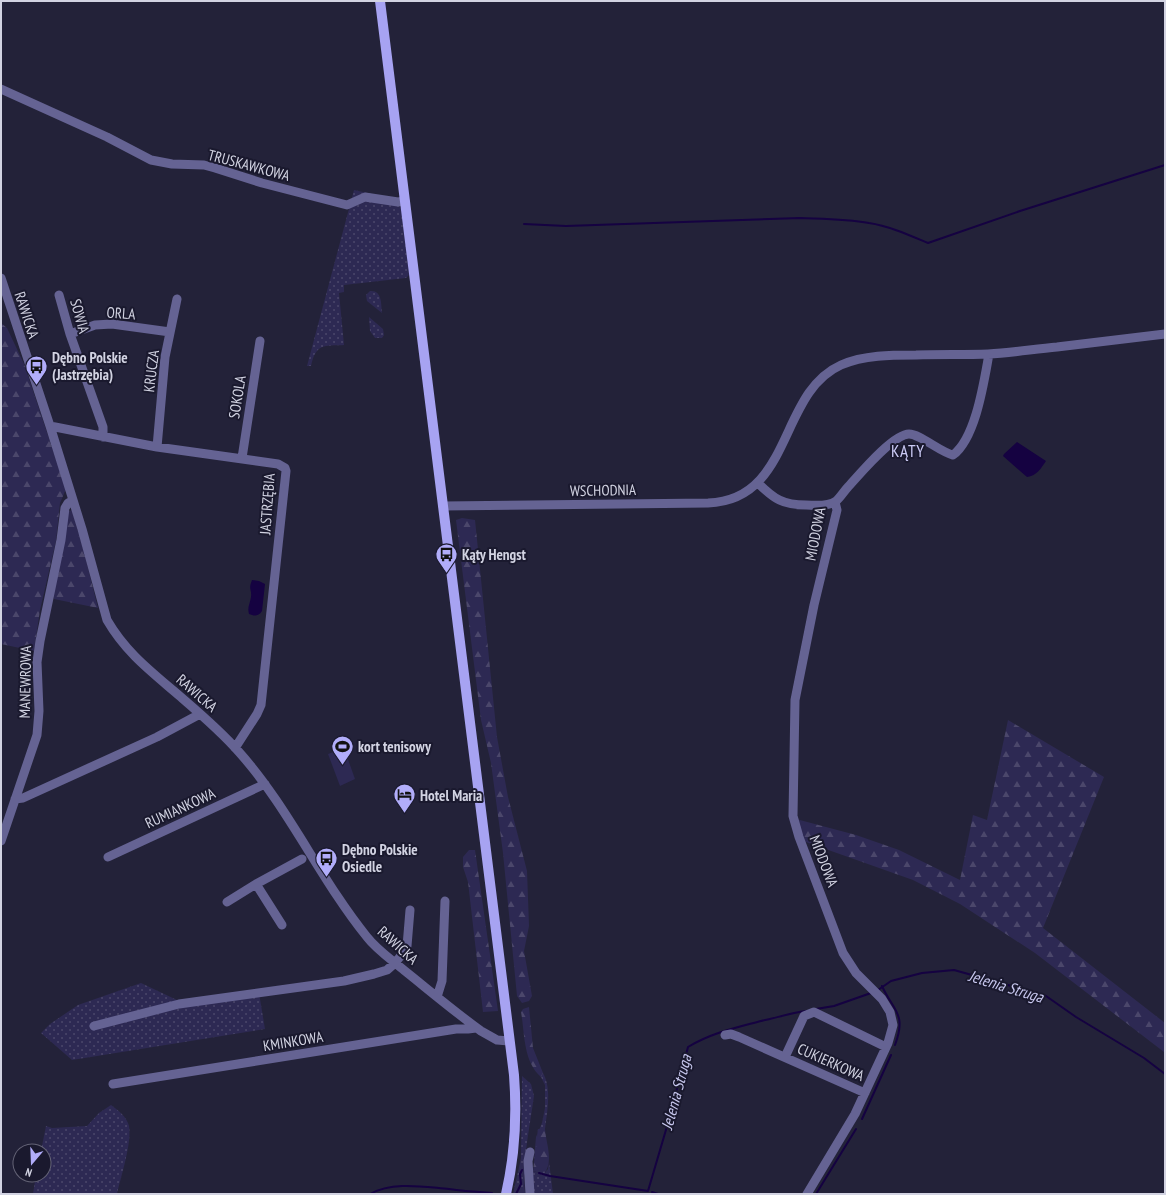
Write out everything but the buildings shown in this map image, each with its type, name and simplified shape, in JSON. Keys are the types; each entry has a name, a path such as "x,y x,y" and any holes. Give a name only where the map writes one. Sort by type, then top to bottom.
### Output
{"main road":[{"path":"380,1 514,1075 514,1142 506,1194"}],"street":[{"name":"TRUSKAWKOWA","path":"1,89 107,137 151,160 172,164 204,165 262,183 347,205 365,197 398,202 405,201"},
{"name":"RAWICKA","path":"1,278 50,426 108,620 113,629 132,654 200,714 235,748 277,801 358,925 374,945 476,1028 497,1040 509,1041"},
{"name":"SOWIA","path":"59,295 70,334 103,427 103,437"},
{"name":"KRUCZA","path":"157,447 165,357 177,299"},
{"name":"ORLA","path":"70,334 95,325 112,324 170,332"},
{"name":"WSCHODNIA","path":"443,506 713,503 730,500 744,493 758,483 768,472 800,409 813,388 830,371 840,365 867,358 898,355 989,354 1165,334"},
{"name":"SOKOLA","path":"242,458 260,341"},
{"path":"758,483 772,497 786,503 798,505 824,505 835,502 866,466 896,439 903,435 910,434 917,436 953,455 959,451 968,434 979,402 989,354"},
{"name":"JASTRZĘBIA","path":"50,426 157,447 278,464 285,468 286,471 261,705 255,718 235,748"},
{"name":"MANEWROWA","path":"1,841 38,730 39,711 37,662 40,641 61,540 65,508 68,503 73,500"},
{"name":"MIODOWA","path":"807,1194 855,1114 886,1047 893,1025 890,1012 882,999 856,972 843,953 799,837 793,816 795,700 814,605 837,510 835,502"},
{"path":"15,799 22,798 158,737 200,714"},
{"name":"RUMIANKOWA","path":"108,856 264,784"},
{"path":"227,902 302,859"},
{"path":"256,884 282,925"},
{"path":"437,997 442,981 446,900"},
{"path":"94,1026 179,1004 344,981 387,970 396,963 407,946 410,910"},
{"name":"CUKIERKOWA","path":"786,1058 804,1016 814,1012 886,1047"},
{"name":"KMINKOWA","path":"113,1084 456,1029 468,1030 476,1028"},
{"name":"CUKIERKOWA","path":"725,1035 731,1034 739,1037 865,1093"},
{"path":"530,1152 528,1161 530,1194"}],"green space":[{"path":"354,190 390,198 402,209 409,275 406,278 344,285 344,292 339,293 344,345 322,347 315,353 311,366 307,366"},
{"path":"370,291 374,291 379,295 382,313 367,301 366,295"},
{"path":"369,317 383,329 384,335 382,338 375,338 370,331"},
{"path":"1,323 7,328 24,364 66,489 60,503 56,541 40,610 34,651 1,644"},
{"path":"72,510 98,608 54,599 53,590 67,512"},
{"path":"462,518 475,520 497,737 508,797 527,871 529,926 524,951 532,996 529,1001 522,1003 517,996 503,853 491,763 481,720 456,520"},
{"path":"1008,720 1104,777 1043,928 1165,1023 1164,1052 1035,953 960,904 913,880 803,841 796,819 856,835 899,850 960,880 973,815 987,820"},
{"name":"kort tenisowy","path":"344,748 355,779 340,786 328,754"},
{"path":"469,850 475,850 498,1011 483,1012 468,882 463,867 463,857"},
{"path":"141,983 179,1001 259,993 265,1029 72,1060 41,1033 50,1024 78,1005"},
{"path":"529,1007 533,1048 543,1073 541,1077 535,1071 531,1063 526,1047 521,1012 523,1009"},
{"path":"543,1073 546,1079 548,1100 545,1129 539,1129 542,1123 545,1108 545,1085 541,1077"},
{"path":"522,1076 531,1084 534,1096 525,1161 524,1175 526,1194 513,1194 521,1158"},
{"path":"111,1105 119,1111 129,1126 130,1133 128,1150 117,1194 33,1194 35,1183 52,1183 52,1143 43,1143 46,1126 52,1128 87,1126 99,1113"},
{"path":"538,1129 545,1129 549,1152 549,1164 544,1174 533,1171"},
{"path":"538,1133 536,1154 534,1160 536,1137"},
{"path":"549,1162 553,1194 534,1194 532,1171 544,1174 548,1169"}],"shaded area":[{"path":"1017,442 1046,461 1033,475 1027,477 1003,456"},
{"path":"252,580 265,584 262,611 256,616 249,614 248,612 251,597 250,586"}],"waterway":[{"path":"524,224 566,226 800,218 826,219 876,224 899,231 928,243 1020,211 1165,165"},
{"name":"Jelenia Struga","path":"878,990 891,981 922,973 954,970 1046,996 1076,1017 1144,1058 1165,1074"},
{"path":"882,986 899,1019 900,1026 895,1045"},
{"name":"Jelenia Struga","path":"816,1009 834,1006 871,993"},
{"name":"Jelenia Struga","path":"539,1173 648,1191 688,1047 723,1031 806,1011"},
{"path":"862,1119 891,1055"},
{"path":"816,1194 856,1129"},
{"name":"Jelenia Struga","path":"516,1194 521,1184 520,1174 522,1170"},
{"name":"Jelenia Struga","path":"370,1194 389,1187 399,1186 429,1187 492,1193"},
{"path":"652,1192 658,1194"}],"place":[{"name":"Dębno Polskie (Jastrzębia)","path":"37,386"},
{"name":"Kąty Hengst","path":"447,574"},
{"name":"kort tenisowy","path":"342,766"},
{"name":"Hotel Maria","path":"404,814"},
{"name":"Dębno Polskie Osiedle","path":"327,878"}],"district":[{"name":"KĄTY","path":"908,451"}]}
